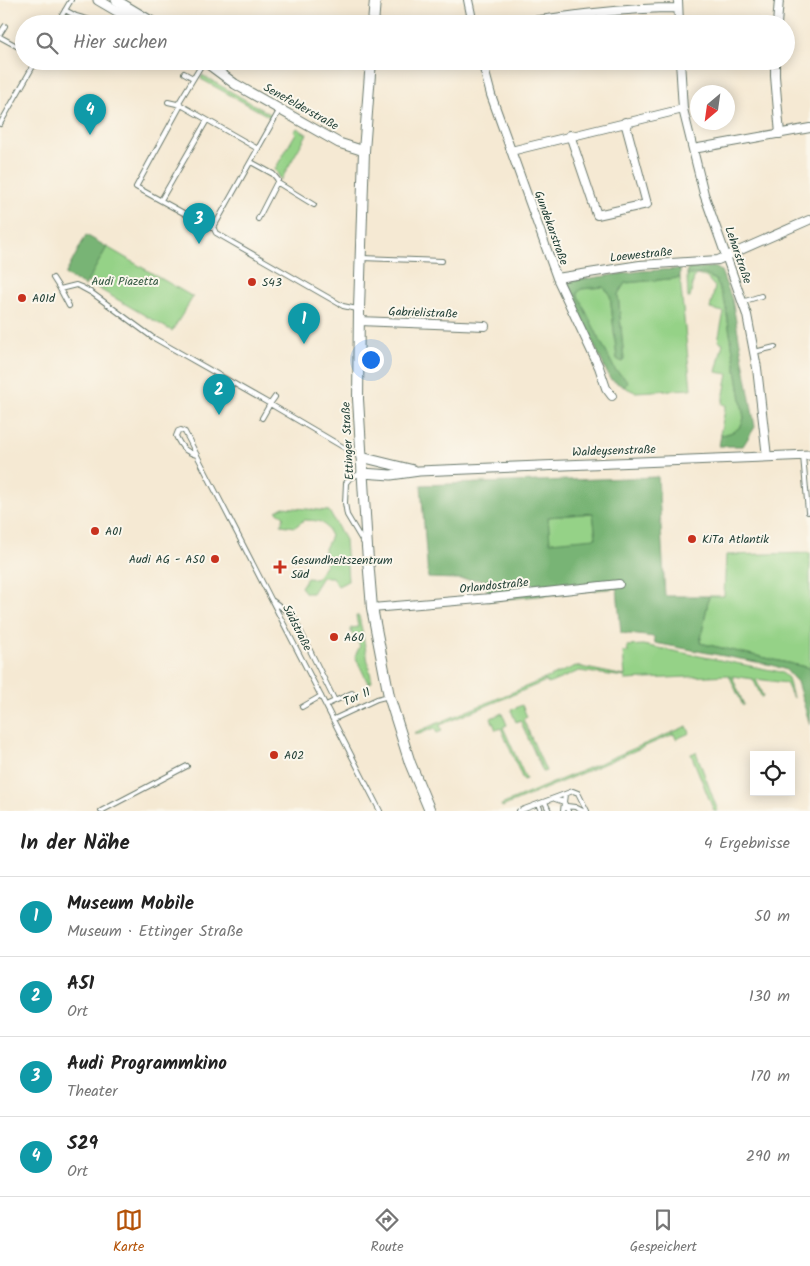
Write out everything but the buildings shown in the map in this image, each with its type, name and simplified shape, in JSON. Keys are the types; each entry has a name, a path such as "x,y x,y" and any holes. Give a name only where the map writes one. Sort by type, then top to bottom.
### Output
{"main road":[{"path":"374,15 375,0"},
{"name":"Ettinger Straße","path":"370,70 364,151 358,399 367,547 372,608 389,696 410,763 430,811"}],"street":[{"path":"98,0 124,15"},
{"path":"116,0 141,15"},
{"path":"468,0 471,15"},
{"path":"778,15 779,0"},
{"path":"576,15 678,4"},
{"name":"Senefelderstraße","path":"215,70 338,143 364,151"},
{"name":"Gundekarstraße","path":"484,70 491,95 556,278 599,367 606,388 612,396"},
{"name":"Leharstraße","path":"681,70 683,108 704,194 746,315 754,352 767,457"},
{"path":"775,70 780,134"},
{"path":"511,152 683,108"},
{"path":"570,136 597,215 646,204 625,122"},
{"path":"693,150 810,128"},
{"name":"Loewestraße","path":"556,278 640,265 718,260 809,220"},
{"name":"Gabrielistraße","path":"359,322 485,326"},
{"name":"Waldeysenstraße","path":"362,473 391,475 419,471 807,456"},
{"name":"Waldeysenstraße","path":"361,458 419,471"},
{"name":"Orlandostraße","path":"372,608 491,598 619,584"}],"lane":[{"path":"62,15 71,0"},
{"path":"65,10 74,15"},
{"path":"4,26 0,35 15,44"},
{"path":"0,124 31,70"},
{"path":"198,70 136,186 213,228 216,233 319,294 342,306 359,309"},
{"path":"220,74 222,70"},
{"path":"184,73 193,78"},
{"path":"168,102 179,105 258,149"},
{"path":"213,228 280,110"},
{"path":"160,200 207,120"},
{"path":"251,162 276,176 278,183 314,205"},
{"path":"258,219 278,183"},
{"path":"360,258 442,261"},
{"path":"53,278 69,306"},
{"path":"60,290 76,285 92,292 150,335 361,458"},
{"path":"742,302 761,296"},
{"path":"754,352 775,347"},
{"path":"262,418 274,397"},
{"name":"Südstraße","path":"197,455 187,452 182,448 176,436 178,431 185,432 197,455 272,600 321,696 334,719 380,811"},
{"path":"807,456 808,512"},
{"path":"362,473 350,478 346,483 346,503 347,515 367,547"},
{"path":"272,600 294,616 335,701"},
{"path":"326,705 352,692"},
{"path":"302,707 321,696"},
{"name":"Tor 11","path":"334,719 377,699 389,696"},
{"path":"101,811 187,766"},
{"path":"519,811 531,809 538,804 573,791 578,794 587,811"},
{"path":"563,811 567,806 565,794"},
{"path":"574,809 579,804 580,798"},
{"path":"553,799 559,799 567,806 583,811"},
{"path":"545,802 549,811"},
{"path":"538,804 541,811"}],"green space":[{"path":"202,75 272,115 270,117 201,79"},
{"path":"297,128 307,134 281,180 275,169"},
{"path":"86,235 107,247 85,286 65,275"},
{"name":"Audi Piazetta","path":"107,247 193,297 172,331 87,282"},
{"path":"715,267 721,271 732,299 755,427 743,446 719,446 721,435 736,430 744,418 725,303 716,280 704,274 687,275 687,269"},
{"path":"680,269 680,278 625,283 618,294 624,360 622,362 617,359 610,294 603,287 581,289 577,294 615,370 628,381 624,387 610,379 567,288 570,281 641,271"},
{"path":"704,274 716,280 725,303 744,418 736,430 721,435 726,405 722,404 728,374 716,372 723,343 718,341 724,312 710,309 715,287 706,277 696,275 694,277 690,298 688,298 687,275"},
{"path":"680,278 691,389 635,392 624,387 628,381 615,370 577,294 580,289 604,287 610,294 617,359 622,362 624,360 618,294 625,283"},
{"path":"658,477 665,596 709,596 700,643 810,668 810,725 797,682 786,670 772,665 655,643 654,637 621,633 617,588 488,601 486,580 428,578 421,485","holes":["593,513 596,538 550,542 548,517"]},
{"path":"283,507 329,511 345,540 348,581 338,586 332,577 322,577 312,593 306,593 301,587 307,578 316,579 326,564 322,555 331,536 324,524 318,521 304,520 295,527 281,525 284,516 276,511"},
{"path":"593,513 596,538 550,543 548,517"},
{"path":"810,553 810,668 700,643 709,596 724,596 726,555"},
{"path":"356,616 359,616 372,682 368,683 355,656 360,646 351,631 351,628 358,627"},
{"path":"643,645 781,672 788,678 793,698 786,683 756,679 762,698 753,679 732,676 743,706 729,675 625,680 625,677 579,671 548,684 546,681 440,725 442,731 437,733 434,728 419,734 414,733 576,666 625,676 623,652 628,652 627,646"},
{"path":"522,705 527,717 523,719 546,771 543,772 520,720 516,722 511,710"},
{"path":"502,713 507,725 503,727 526,779 523,780 501,728 496,730 491,718"},
{"path":"687,726 690,733 676,739 674,734 502,807 501,805"},
{"path":"696,752 718,811 714,811 691,754"}],"place":[{"name":"S29","path":"90,135"},
{"name":"Audi Programmkino","path":"199,244"},
{"name":"S43","path":"252,282"},
{"name":"A01d","path":"22,298"},
{"name":"Museum Mobile","path":"304,344"},
{"name":"A51","path":"219,415"},
{"name":"A01","path":"95,531"},
{"name":"KiTa Atlantik","path":"692,539"},
{"name":"Audi AG - A50","path":"215,559"},
{"name":"Gesundheitszentrum Süd","path":"280,567"},
{"name":"A60","path":"334,637"},
{"name":"A02","path":"274,755"}]}
